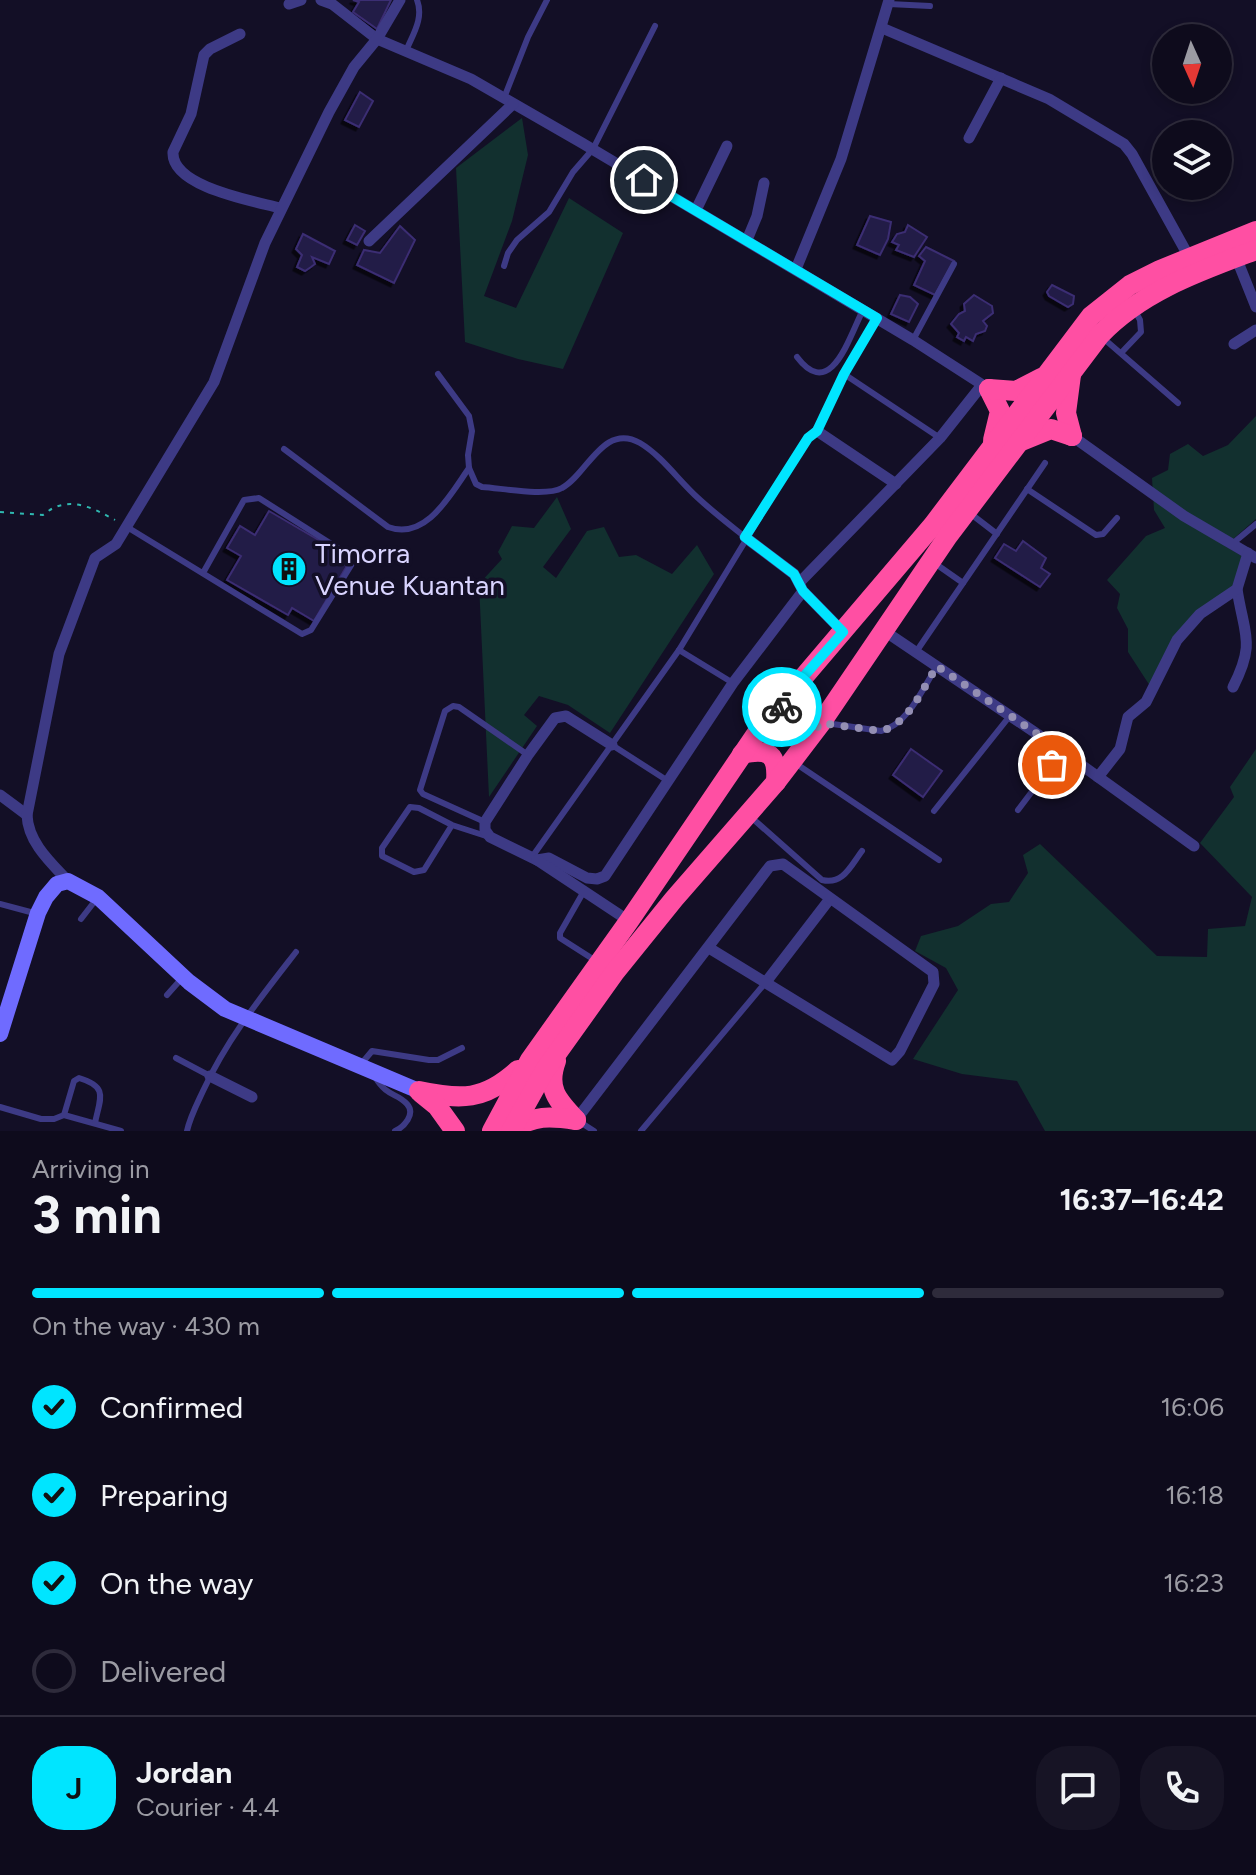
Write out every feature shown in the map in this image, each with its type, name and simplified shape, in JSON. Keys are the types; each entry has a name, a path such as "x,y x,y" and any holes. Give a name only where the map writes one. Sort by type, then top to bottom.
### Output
{"highway":[{"path":"419,1091 454,1097 481,1095 495,1089 530,1060 742,754 783,700 933,525 1091,316 1130,285 1189,257 1256,231"},
{"path":"505,1131 561,1048 649,929 792,761 930,561 1100,335 1133,306 1175,283 1256,250"},
{"path":"1072,371 1066,413 1072,436"},
{"path":"986,387 1016,391 1046,374"},
{"path":"986,387 997,402 1000,419 989,451"},
{"path":"1017,443 1051,429 1072,436"},
{"path":"783,700 781,722 786,729 794,733 817,727"},
{"path":"742,754 758,751 770,754 776,763 776,782"},
{"path":"561,1048 551,1074 552,1088 559,1103 576,1120"},
{"path":"505,1131 530,1060"},
{"path":"419,1091 437,1106 455,1131"},
{"path":"505,1131 532,1117 576,1120"}],"street":[{"path":"289,4 301,0"},
{"path":"321,0 332,4 377,39 471,79 593,149 877,318 986,387 801,587 733,683 611,869 597,879 587,878 549,858 534,859"},
{"path":"400,0 377,39 345,82 280,208 214,382 116,544 95,558 59,654 27,815 31,836 68,881 98,897 207,997 245,1018 419,1091"},
{"path":"796,269 841,159 889,2"},
{"path":"882,28 1049,99 1124,144 1189,257"},
{"path":"240,34 204,55 191,114 172,159 185,175 207,187 280,208"},
{"path":"969,138 1001,78"},
{"path":"369,241 508,101"},
{"path":"696,210 727,146"},
{"path":"747,240 763,198 764,183"},
{"path":"1236,257 1256,307"},
{"path":"1234,344 1256,330"},
{"path":"817,431 896,484"},
{"path":"1072,436 1184,516 1252,555 1237,589 1186,627 1160,669 1146,702 1128,717 1120,749 1098,777"},
{"path":"745,537 794,574 801,587 843,632"},
{"path":"1233,687 1245,666 1249,650 1237,589"},
{"path":"883,630 1055,746 1194,846"},
{"path":"612,745 566,716 555,718 485,822 485,830 490,837 534,859 629,921"},
{"path":"0,795 27,815"},
{"path":"576,1120 770,866 783,864 933,972 934,984 900,1051 892,1060 709,948"},
{"path":"0,1034 38,913 57,884 68,881"},
{"path":"766,982 829,900"},
{"path":"210,1076 252,1097"}],"lane":[{"path":"406,51 419,21 417,0"},
{"path":"508,101 528,37 547,0"},
{"path":"889,2 930,6"},
{"path":"504,266 517,240 549,212 573,172 593,149 655,26"},
{"path":"913,340 954,264"},
{"path":"1122,352 1141,332 1140,320 1133,306"},
{"path":"797,357 811,372 827,373 834,368 863,310"},
{"path":"534,859 679,650 745,537 808,438 817,431 844,374 877,318"},
{"path":"1100,335 1178,403"},
{"path":"438,374 469,416 472,431 469,468 476,484 482,487 552,491 563,488 606,444 615,440 638,442 698,499 745,537"},
{"path":"844,374 940,438"},
{"path":"284,449 388,527 400,531 411,531 420,526 445,502 469,468"},
{"path":"916,652 1045,463"},
{"path":"1027,489 1096,535 1103,534 1117,518"},
{"path":"127,526 203,573 302,634 307,633 355,559 259,498 251,497 244,500 203,573"},
{"path":"967,510 997,534"},
{"path":"1232,544 1256,524"},
{"path":"930,561 963,583"},
{"path":"679,650 733,683"},
{"path":"817,727 890,729 901,720 937,666"},
{"path":"485,822 420,790 445,711 453,706 459,707 528,755"},
{"path":"934,811 1009,717"},
{"path":"612,745 668,781"},
{"path":"1018,810 1052,765 1055,746"},
{"path":"792,761 939,860"},
{"path":"452,825 420,873 382,856 382,848 410,807 490,837"},
{"path":"749,815 822,880 833,883 841,879 862,851"},
{"path":"584,891 560,938 599,963"},
{"path":"81,919 98,897"},
{"path":"0,904 38,913"},
{"path":"187,1131 210,1076 245,1018 296,952"},
{"path":"167,995 183,977"},
{"path":"641,1131 766,982"},
{"path":"395,1131 401,1129 410,1112 407,1104 382,1089 366,1068 372,1051 438,1060 462,1048"},
{"path":"176,1058 210,1076"},
{"path":"64,1115 74,1081 79,1078 95,1083 99,1088 101,1095 95,1123"},
{"path":"0,1107 41,1119 64,1115 121,1131"},
{"path":"576,1120 594,1131"}],"path":[{"path":"0,512 43,515 56,504 79,503 127,526"}],"green space":[{"path":"522,118 528,155 512,221 484,296 516,308 569,198 623,233 563,369 465,342 456,168"},
{"path":"1256,416 1256,519 1225,546 1242,556 1233,587 1193,614 1150,686 1128,652 1128,629 1117,608 1120,594 1107,580 1146,536 1165,528 1154,510 1152,478 1168,470 1170,454 1188,444 1203,456 1228,445"},
{"path":"557,497 571,529 543,567 556,578 587,531 604,527 619,557 636,555 672,574 697,545 714,574 610,733 568,705 539,696 524,715 537,726 489,797 479,584 502,559 498,552 512,526 534,528"},
{"path":"1256,749 1256,1131 1045,1131 1017,1081 962,1074 913,1059 958,990 946,968 915,951 921,936 958,926 991,904 1009,902 1028,873 1023,855 1040,844 1157,956 1207,957 1208,929 1245,926 1252,897 1200,843 1234,797 1230,787"}],"building":[{"path":"353,0 391,0 377,29 353,12 359,2"},
{"path":"360,92 373,101 359,127 345,120"},
{"path":"870,216 891,222 888,239 880,255 857,245"},
{"path":"355,225 365,231 357,245 347,240"},
{"path":"908,225 927,237 914,257 896,250 899,245 892,242 897,234 905,232"},
{"path":"400,226 415,240 394,283 357,265 364,250 380,253"},
{"path":"303,234 335,251 329,264 312,257 315,264 305,271 297,267 302,255 296,249"},
{"path":"926,247 954,261 935,295 914,285 925,261 919,256"},
{"path":"1052,285 1074,296 1073,304 1068,307 1049,296 1047,292"},
{"path":"900,295 910,297 918,304 909,322 891,314"},
{"path":"974,295 992,306 993,313 983,321 987,326 985,331 976,334 973,341 966,337 964,341 957,337 959,333 951,324 965,311 964,304"},
{"name":"Timorra Venue Kuantan","path":"269,511 351,559 314,621 292,608 288,615 227,580 241,556 227,548 240,526 255,535"},
{"path":"1023,541 1046,558 1041,568 1050,574 1040,587 995,558 1004,544 1016,551"},
{"path":"911,749 942,771 923,797 893,775"}],"way so far":[{"path":"782,707 781,722 794,733 813,732 821,723 881,731 890,729 901,720 937,666 1055,746 1052,765"}],"place":[{"name":"Timorra Venue Kuantan","path":"289,569"}],"route":[{"path":"644,180 877,318 844,374 817,431 808,438 745,537 794,574 803,591 843,632 783,700 782,707"}]}
